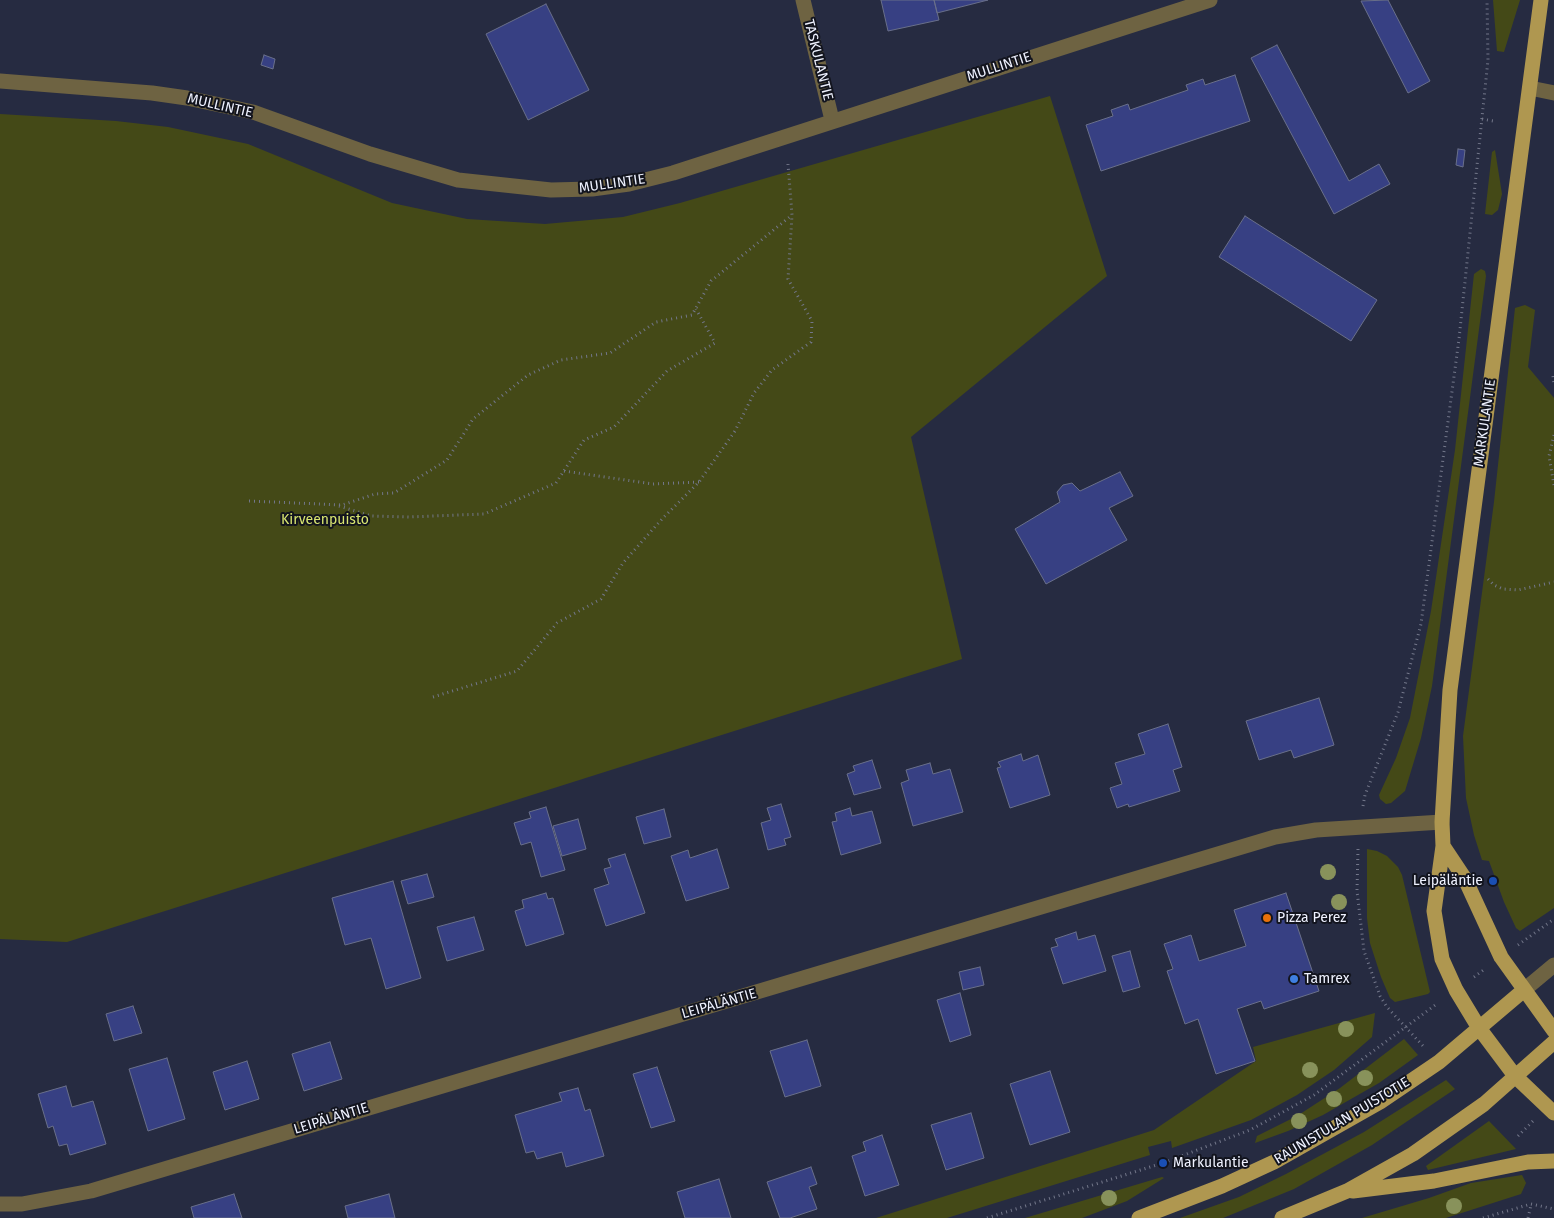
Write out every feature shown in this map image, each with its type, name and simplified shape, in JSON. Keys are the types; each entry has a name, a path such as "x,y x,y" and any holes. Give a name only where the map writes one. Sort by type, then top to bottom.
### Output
{"main road":[{"name":"MARKULANTIE","path":"1540,0 1450,690 1442,822 1443,846 1434,911 1442,959 1447,973 1479,1028 1515,1076 1554,1113"},
{"path":"1443,846 1465,879 1501,957 1554,1030"},
{"name":"RAUNISTULAN PUISTOTIE","path":"1140,1218 1222,1186 1311,1142 1380,1102 1440,1062 1524,990"},
{"path":"1282,1218 1347,1192 1413,1154 1472,1114 1554,1042"},
{"path":"1347,1192 1434,1181 1528,1162 1554,1161"}],"street":[{"name":"TASKULANTIE","path":"803,0 832,120"},
{"name":"MULLINTIE","path":"0,81 53,84 188,98 253,112 419,170 458,180 551,190 592,189 635,183 673,173 832,120 1210,0"},
{"path":"1530,88 1554,93"},
{"name":"LEIPÄLÄNTIE","path":"0,1204 22,1204 91,1191 1275,837 1316,830 1442,822"},
{"path":"1524,990 1554,965"}],"path":[{"path":"1424,1047 1405,1028 1380,996 1364,951 1357,891 1359,828 1365,795 1398,712 1421,624 1459,338 1488,60 1487,0"},
{"path":"1482,119 1493,121"},
{"path":"433,697 517,671 557,623 601,599 623,563 662,519 699,482 735,431 754,393 772,370 810,342 812,321 788,280 792,214 788,164"},
{"path":"249,501 342,506 375,494 394,493 447,460 472,419 528,375 561,360 610,353 656,322 692,315 711,281 792,214"},
{"path":"335,505 371,516 409,517 484,514 556,483 584,440 614,427 667,371 715,344 696,308"},
{"path":"1554,376 1554,384"},
{"path":"1554,435 1549,456 1554,485"},
{"path":"564,471 653,484 699,482"},
{"path":"1488,578 1494,585 1503,589 1518,590 1554,582"},
{"path":"1519,945 1554,919"},
{"path":"986,1218 1163,1163 1250,1130 1314,1095 1432,1007"},
{"path":"1528,1218 1531,1204"},
{"path":"1483,1218 1531,1204 1554,1209"}],"green space":[{"path":"1493,0 1520,0 1504,52 1497,51"},
{"name":"Kirveenpuisto","path":"1050,96 1107,276 911,437 962,659 67,942 0,939 0,114 116,121 168,127 248,144 392,203 467,219 545,224 623,217 680,203"},
{"path":"1495,150 1502,194 1498,210 1492,215 1485,214 1492,152"},
{"path":"1481,269 1485,271 1486,276 1432,686 1421,738 1405,791 1391,803 1386,804 1380,799 1379,795 1396,758 1410,718 1431,611 1455,450 1474,274"},
{"path":"1525,305 1535,310 1528,367 1554,398 1554,908 1520,931 1516,928 1504,902 1489,861 1482,860 1474,835 1466,798 1463,736 1494,502 1515,308"},
{"path":"1367,849 1387,856 1398,867 1402,875 1430,992 1428,994 1395,1002 1390,998 1381,977 1370,943 1367,918"},
{"path":"1375,1013 1372,1037 1334,1070 1297,1095 1251,1120 1172,1148 1171,1141 1148,1147 1150,1155 947,1218 876,1218 1154,1130 1256,1061 1253,1047"},
{"path":"1404,1039 1418,1055 1379,1083 1323,1115 1255,1143 1257,1136 1297,1116 1340,1088"},
{"path":"1446,1080 1455,1089 1372,1145 1294,1189 1223,1218 1180,1218 1239,1197 1286,1174 1364,1132"},
{"path":"1489,1121 1516,1149 1428,1170 1426,1166"},
{"path":"1522,1175 1526,1183 1521,1194 1446,1218 1362,1218 1471,1183"},
{"path":"1162,1177 1164,1178 1127,1201 1082,1218 1025,1218"}],"building":[{"path":"881,0 934,0 939,20 888,31"},
{"path":"934,0 988,0 937,13"},
{"path":"1388,0 1430,81 1408,93 1361,1"},
{"path":"546,4 589,90 528,120 486,34"},
{"path":"1277,45 1349,181 1379,164 1390,184 1334,214 1251,58"},
{"path":"264,55 275,59 273,69 261,65"},
{"path":"1235,75 1250,121 1101,171 1086,125 1113,116 1111,110 1128,104 1130,110 1188,90 1186,85 1203,79 1205,85"},
{"path":"1458,149 1465,150 1463,167 1456,165"},
{"path":"1245,216 1377,300 1351,341 1219,257"},
{"path":"1120,472 1133,496 1109,508 1127,540 1046,584 1015,529 1060,502 1057,492 1063,485 1072,483 1080,491"},
{"path":"1319,698 1334,745 1294,758 1291,750 1259,760 1246,721"},
{"path":"1168,724 1182,767 1173,770 1180,791 1129,807 1128,804 1117,808 1110,788 1122,784 1115,763 1145,754 1138,734"},
{"path":"1021,754 1023,761 1038,755 1050,795 1010,808 997,768 1001,767 998,762"},
{"path":"872,760 881,788 854,795 847,774 855,771 853,766"},
{"path":"930,763 933,774 950,769 963,812 913,826 901,783 909,780 906,770"},
{"path":"781,804 791,837 784,839 786,845 768,850 761,823 771,820 767,808"},
{"path":"546,807 565,870 541,877 531,842 521,845 514,823 531,818 529,812"},
{"path":"850,808 852,816 872,811 881,843 841,855 832,822 837,821 835,813"},
{"path":"664,809 671,837 644,844 636,817"},
{"path":"578,819 586,849 562,856 553,826"},
{"path":"717,849 729,888 686,901 671,856 688,850 690,858"},
{"path":"625,854 645,913 606,926 594,889 609,884 604,869 611,867 608,859"},
{"path":"427,874 434,897 408,904 401,881"},
{"path":"393,881 421,978 386,989 371,938 345,945 332,898"},
{"path":"546,893 548,899 553,898 564,934 526,946 515,911 524,908 522,900"},
{"path":"1286,893 1319,991 1264,1009 1261,1001 1237,1009 1255,1061 1216,1074 1198,1019 1185,1024 1167,971 1173,969 1164,944 1191,935 1199,961 1246,946 1234,910"},
{"path":"474,917 484,950 447,961 437,927"},
{"path":"1076,932 1078,940 1095,935 1106,971 1063,984 1051,948 1058,946 1055,939"},
{"path":"1130,951 1140,987 1123,992 1112,956"},
{"path":"980,967 984,985 963,990 959,972"},
{"path":"960,993 971,1035 950,1042 937,1000"},
{"path":"133,1006 142,1033 114,1041 106,1014"},
{"path":"807,1040 821,1086 785,1097 770,1051"},
{"path":"330,1042 342,1079 304,1091 292,1054"},
{"path":"167,1058 185,1119 148,1131 129,1069"},
{"path":"247,1061 259,1099 225,1110 213,1072"},
{"path":"657,1067 675,1121 651,1128 633,1074"},
{"path":"1050,1071 1070,1132 1030,1145 1010,1084"},
{"path":"66,1086 72,1107 93,1101 106,1144 70,1155 67,1144 59,1146 53,1126 48,1128 38,1094"},
{"path":"578,1088 585,1111 590,1109 604,1156 566,1167 562,1152 537,1159 534,1151 526,1153 515,1115 562,1101 559,1093"},
{"path":"971,1113 984,1158 946,1170 931,1125"},
{"path":"882,1135 899,1185 865,1196 852,1156 866,1151 863,1142"},
{"path":"811,1167 817,1184 809,1187 817,1209 790,1218 780,1218 767,1182"},
{"path":"719,1179 731,1218 685,1218 677,1192"},
{"path":"234,1194 242,1218 194,1218 191,1207"},
{"path":"389,1194 395,1218 348,1218 345,1206"}],"place":[{"name":"Leipäläntie","path":"1493,881"},
{"name":"Pizza Perez","path":"1267,918"},
{"name":"Tamrex","path":"1294,979"},
{"name":"Markulantie","path":"1163,1163"}]}
